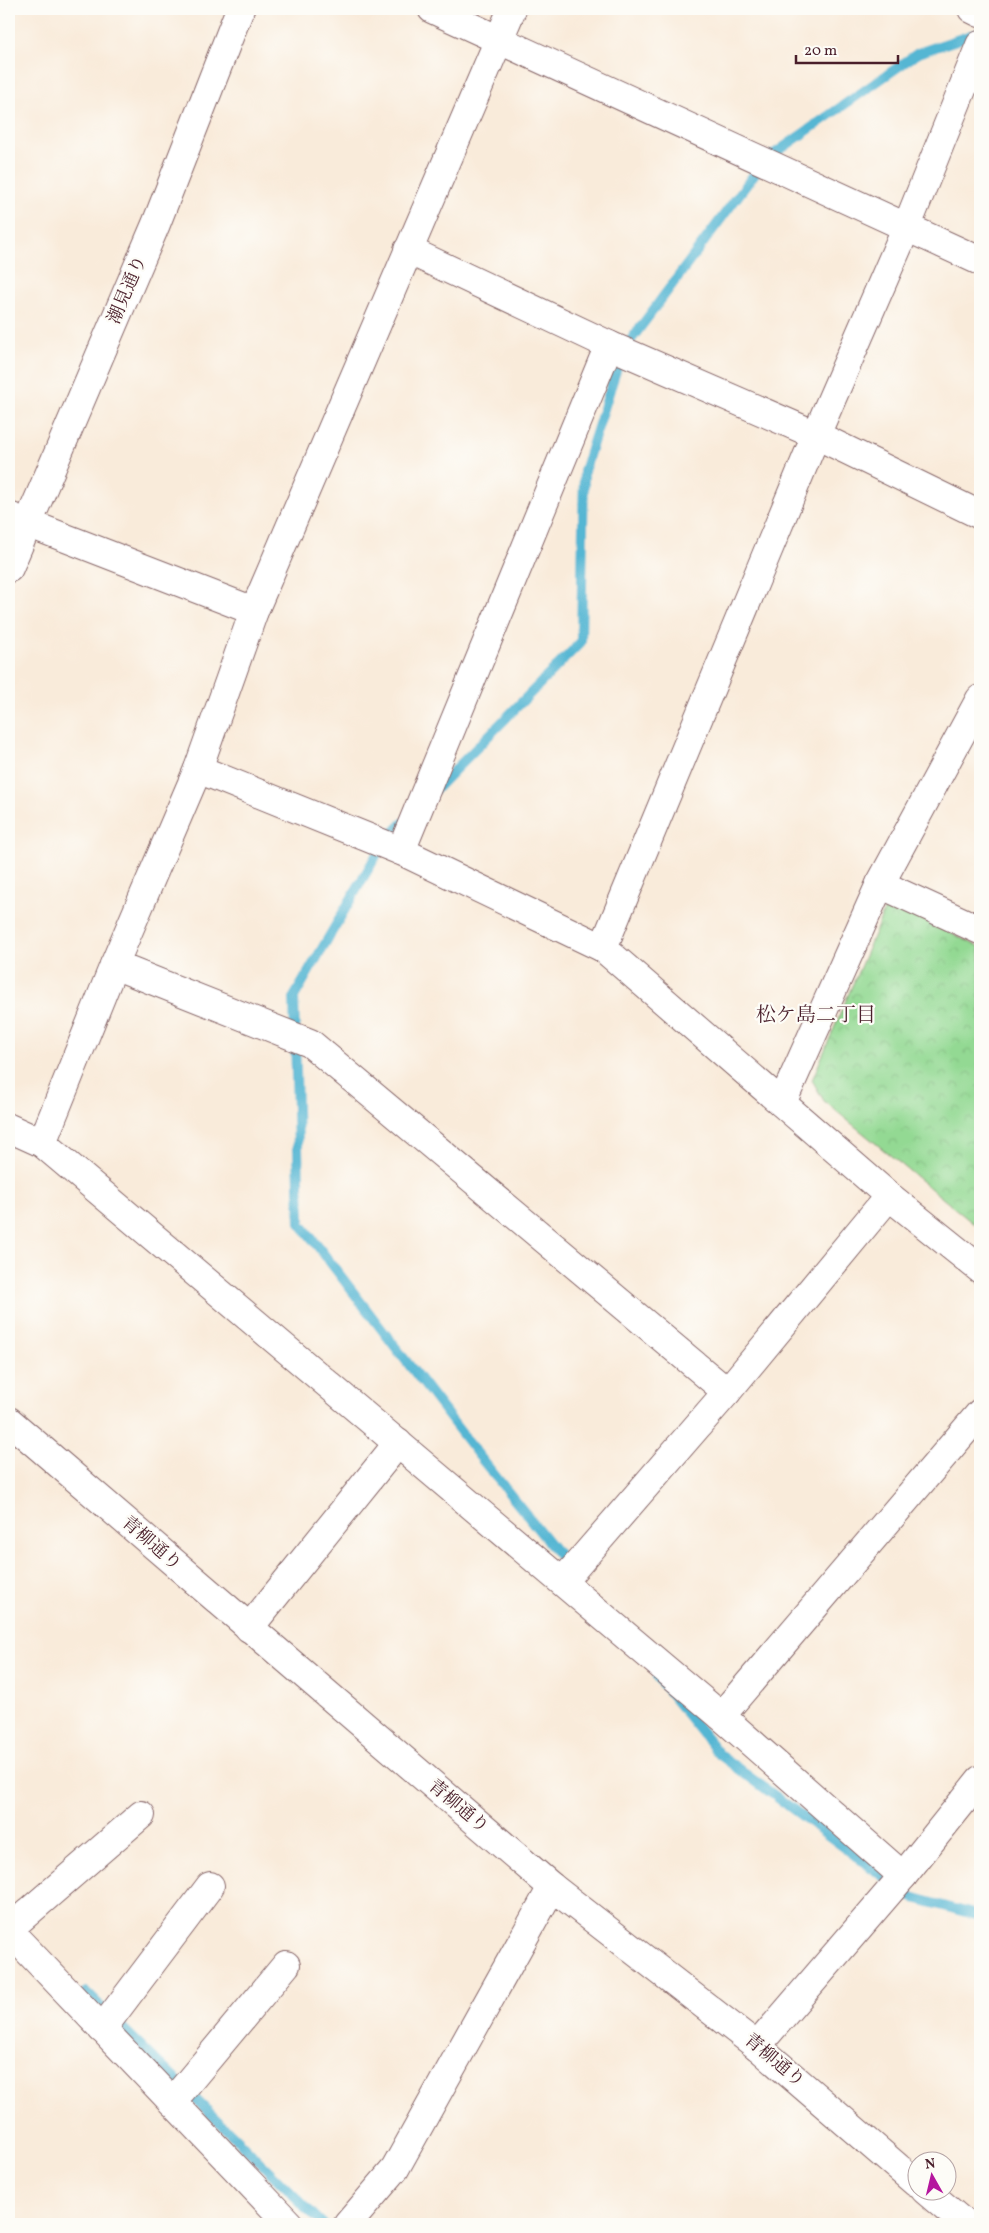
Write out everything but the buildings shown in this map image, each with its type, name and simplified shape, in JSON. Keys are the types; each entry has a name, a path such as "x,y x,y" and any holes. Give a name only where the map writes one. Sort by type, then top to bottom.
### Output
{"street":[{"name":"潮見通り","path":"9,568 18,520 156,224 240,9"},
{"path":"432,9 980,261"},
{"path":"42,1143 114,966 198,769 254,611 512,9"},
{"path":"972,9 980,12"},
{"path":"603,948 816,434 907,226 980,44"},
{"path":"408,250 609,345 816,434 980,515"},
{"path":"401,851 609,345"},
{"path":"18,520 254,611"},
{"path":"782,1103 880,884 980,699"},
{"path":"198,769 401,851 603,948 889,1196 980,1269"},
{"path":"880,884 980,930"},
{"path":"114,966 310,1043 727,1392"},
{"path":"9,1128 42,1143 722,1716 903,1876"},
{"path":"562,1582 727,1392 889,1196"},
{"path":"722,1716 980,1413"},
{"name":"青柳通り","path":"9,1421 552,1887 757,2046 906,2174"},
{"path":"249,1628 398,1442"},
{"path":"757,2046 903,1876 980,1780"},
{"path":"141,1815 9,1930 289,2224"},
{"path":"102,2029 210,1886"},
{"path":"348,2224 395,2169 552,1887"},
{"path":"172,2102 286,1965"},
{"path":"937,2200 965,2224"}],"green space":[{"path":"901,909 980,947 980,1229 824,1101 812,1080 884,911"}],"waterway":[{"path":"436,789 581,642 584,471 622,352 764,161 918,53 980,32"},
{"path":"403,823 384,842 294,997 300,1223 476,1452 571,1570"},
{"path":"657,1677 720,1755 911,1897 980,1916"},
{"path":"86,1992 323,2224"}],"district":[{"name":"松ケ島二丁目","path":"816,1016"}]}
